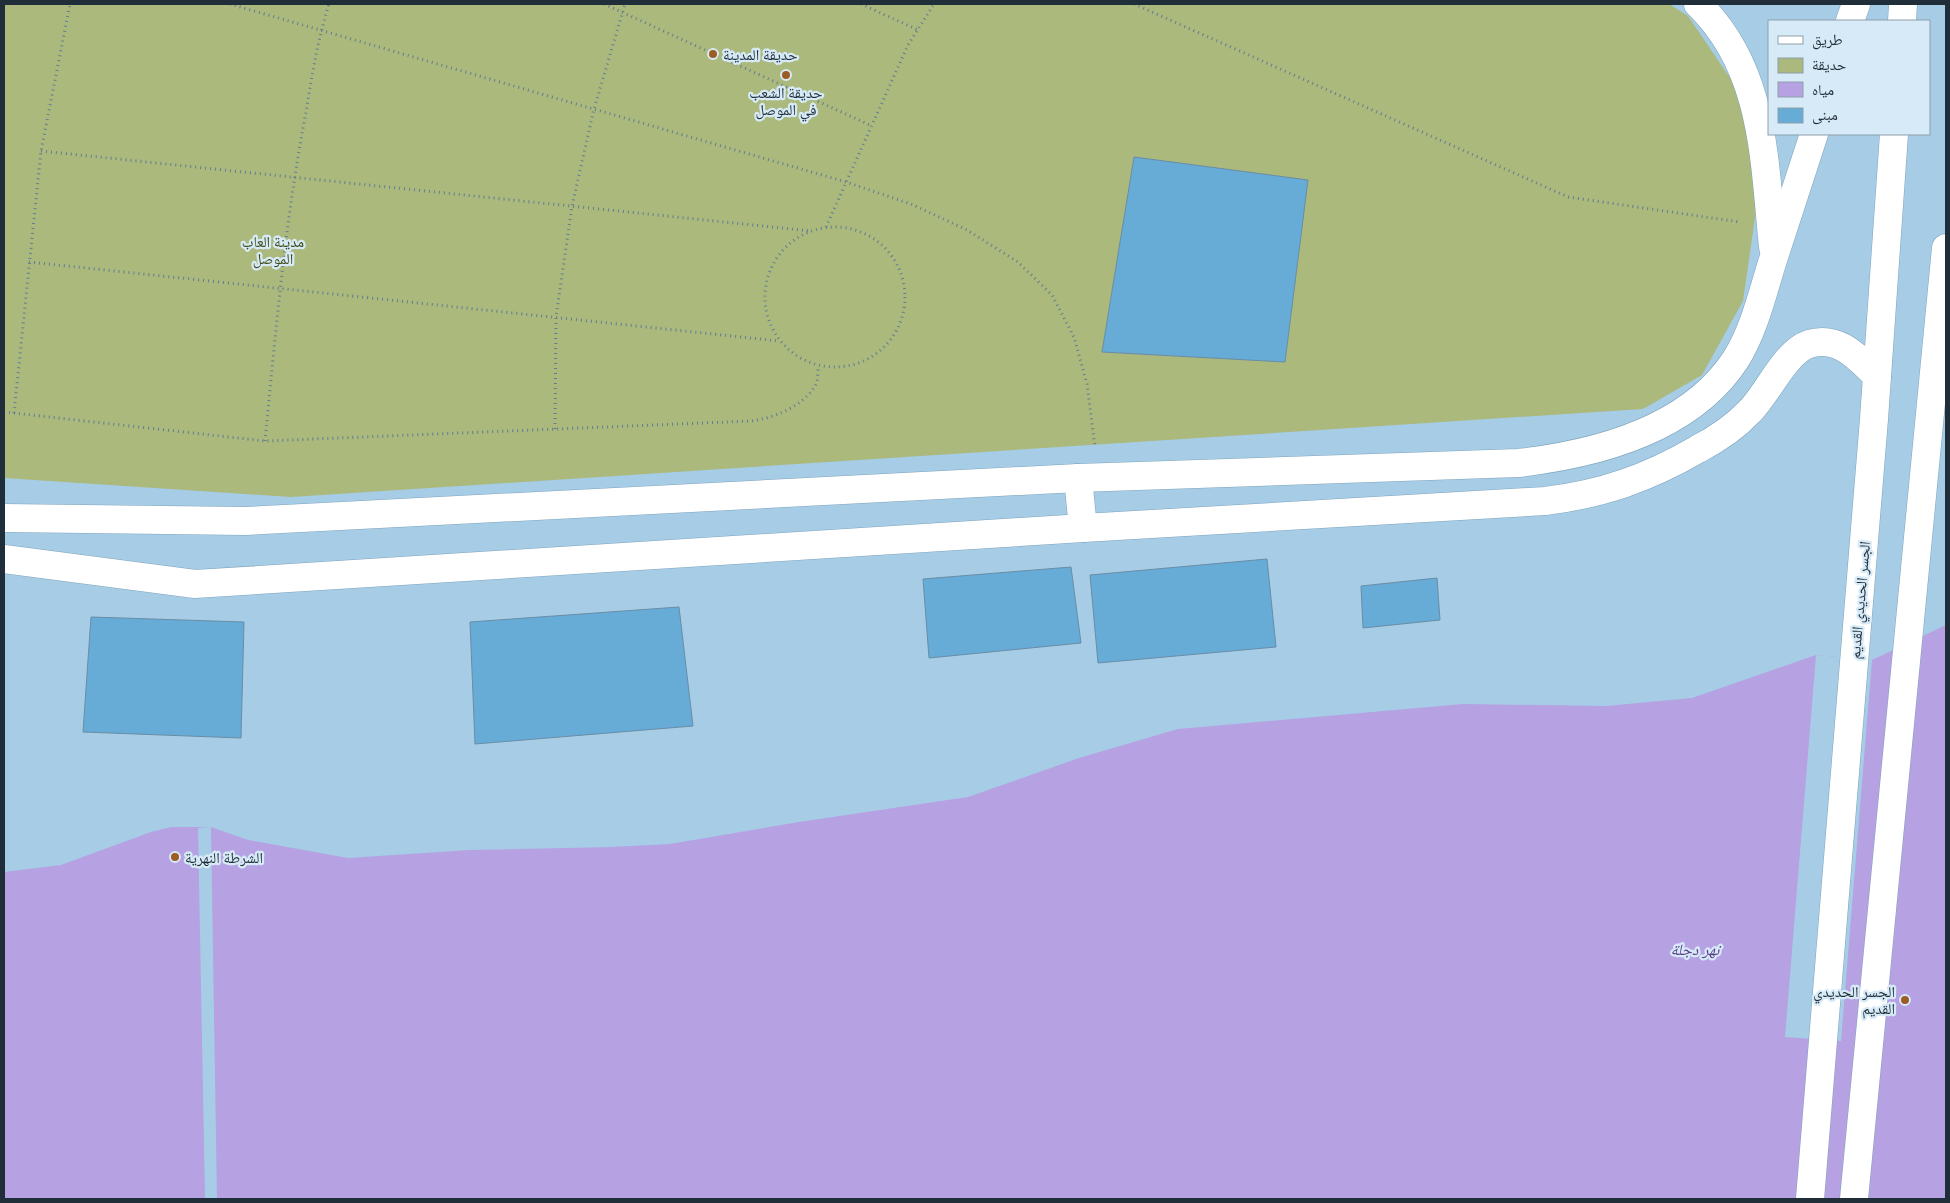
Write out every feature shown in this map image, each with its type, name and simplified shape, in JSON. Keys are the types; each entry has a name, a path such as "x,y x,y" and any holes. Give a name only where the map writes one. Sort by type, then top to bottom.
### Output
{"main road":[{"path":"1698,4 1725,38 1741,66 1753,98 1761,130 1774,259"},
{"path":"1850,20 1856,4"},
{"path":"1902,20 1903,4"},
{"path":"4,518 245,521 1089,478 1518,463 1581,453 1612,444 1678,415 1695,403 1724,375 1736,358 1748,334 1814,135"},
{"name":"الجسر الحديدي القديم","path":"1810,1199 1874,418 1894,135"},
{"path":"1854,1199 1946,248"},
{"path":"4,560 195,584 1083,528 1536,502 1574,498 1630,483 1665,468 1712,442 1732,428 1750,411 1766,392 1789,358 1807,344 1830,342 1841,345 1877,376"},
{"path":"1083,528 1089,478"}],"path":[{"path":"14,413 41,151 70,4"},
{"path":"230,4 846,182 911,204 967,230 1018,262 1052,295 1074,337 1087,384 1089,478"},
{"path":"266,441 279,288 293,178 321,30 329,4"},
{"path":"604,4 872,126"},
{"path":"555,429 556,317 572,206 594,109 625,4"},
{"path":"861,4 918,30"},
{"path":"826,228 908,45 934,4"},
{"path":"1134,4 1568,197 1770,227"},
{"path":"41,151 811,231"},
{"path":"841,226 864,232 883,244 898,262 906,285 906,308 898,330 884,348 864,362 842,368 818,366 797,357 780,341 769,320 764,297 768,274 779,254 796,238 811,231 841,226"},
{"path":"29,262 780,341"},
{"path":"4,412 266,441 727,422 762,419 785,411 803,400 817,380 818,366"}],"green space":[{"name":"مدينة العاب الموصل","path":"4,4 1669,4 1688,16 1745,100 1757,204 1743,301 1702,375 1643,409 291,497 4,478"}],"water":[{"name":"نهر دجلة","path":"1946,625 1946,1199 4,1199 4,872 61,865 151,832 171,827 211,827 248,840 348,858 470,850 670,844 799,822 968,797 1079,758 1178,729 1463,704 1606,706 1692,698 1816,655 1872,660"}],"pier":[{"path":"1816,655 1872,660 1841,1041 1785,1037"},
{"path":"211,827 217,1199 205,1199 198,828"}],"building":[{"path":"1134,157 1308,180 1285,362 1102,352"},
{"path":"1267,559 1276,647 1098,663 1090,575"},
{"path":"1071,567 1081,643 929,658 923,579"},
{"path":"1437,578 1440,620 1363,628 1361,586"},
{"path":"679,607 693,726 475,744 470,622"},
{"path":"91,617 244,622 241,738 83,732"}],"place":[{"name":"حديقة المدينة","path":"713,54"},
{"name":"حديقة الشعب في الموصل","path":"786,75"},
{"name":"الشرطة النهرية","path":"175,857"},
{"name":"الجسر الحديدي القديم","path":"1905,1000"}]}
